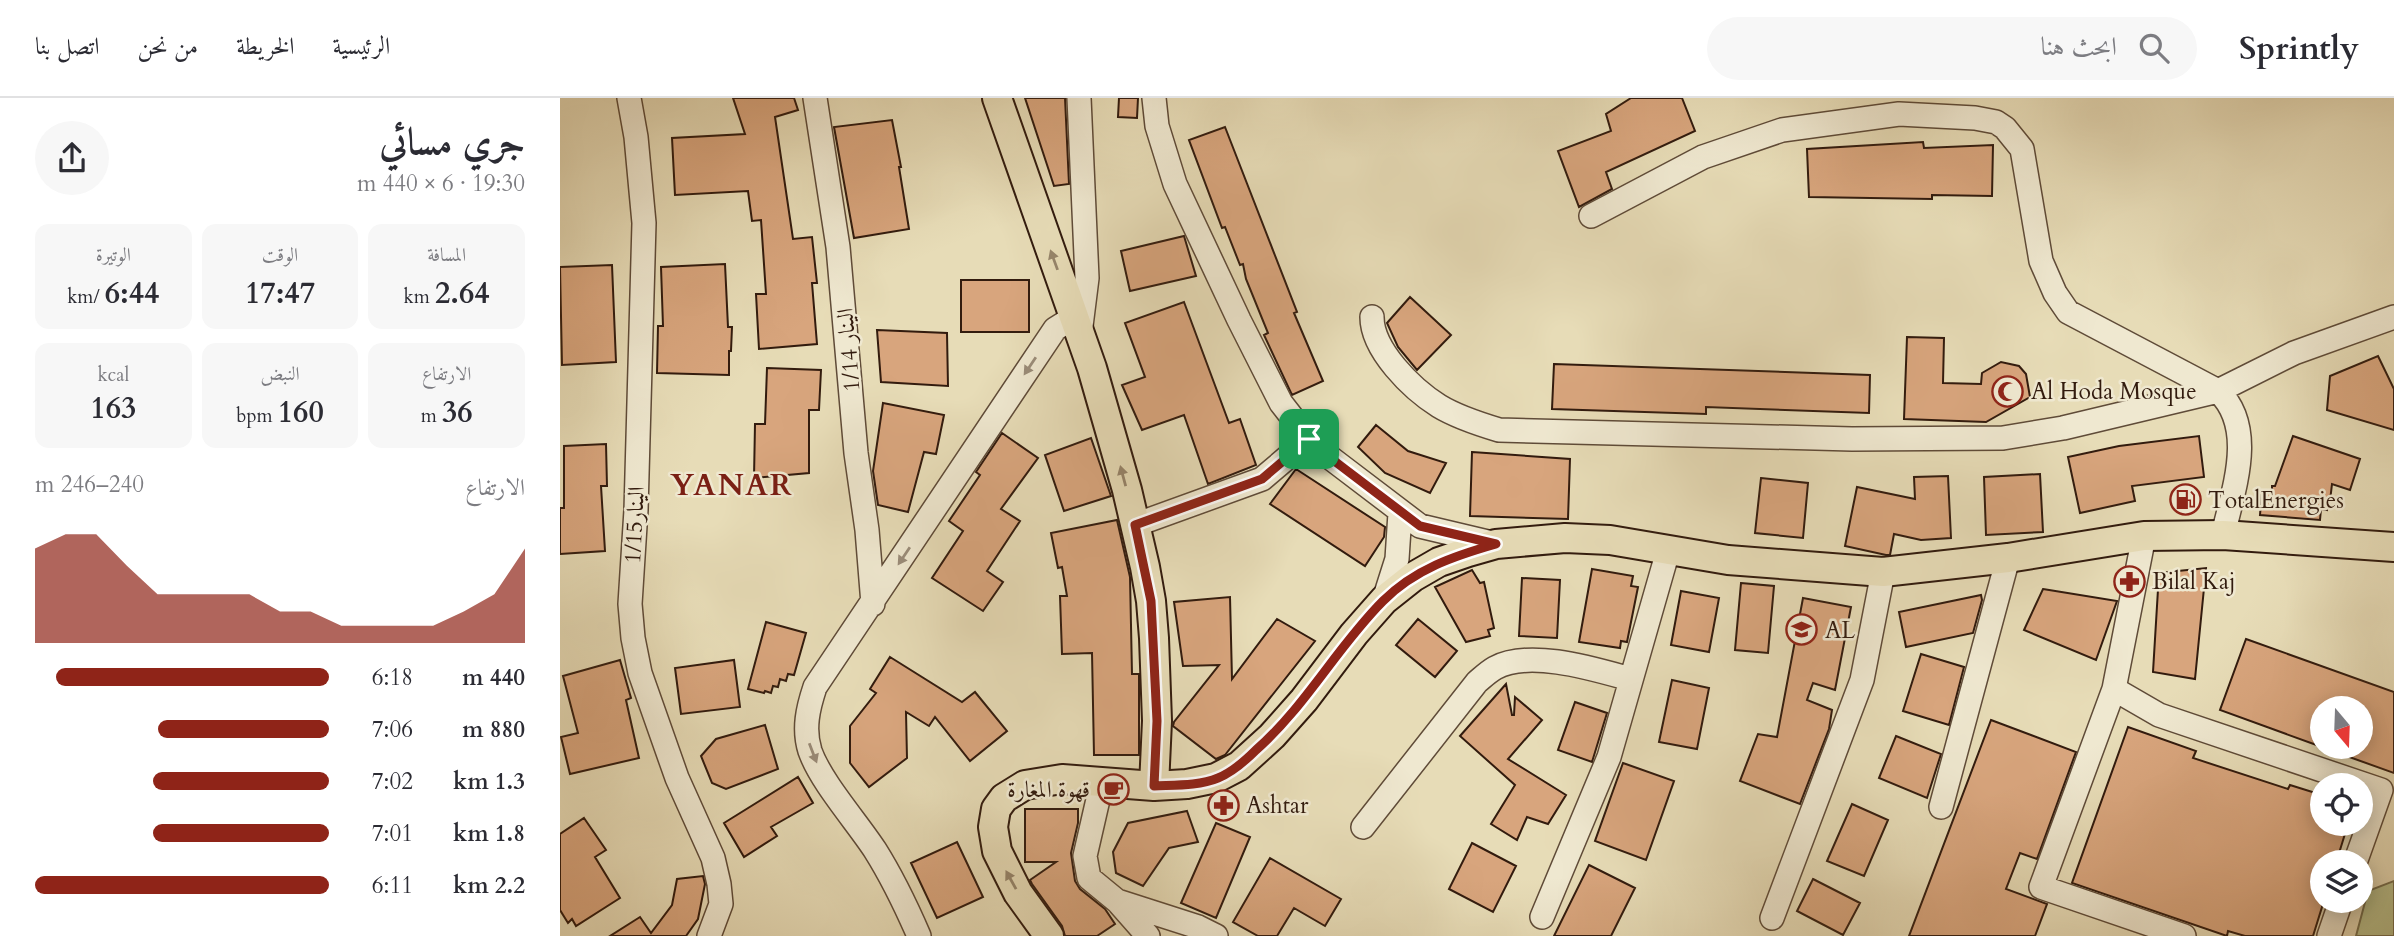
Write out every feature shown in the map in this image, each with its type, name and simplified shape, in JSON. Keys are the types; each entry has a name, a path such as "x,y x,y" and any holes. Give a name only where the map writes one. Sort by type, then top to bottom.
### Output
{"main road":[{"path":"996,98 1078,327 1109,425 1135,525 1151,601 1157,721 1154,786"},
{"path":"1049,936 1018,893 997,851 993,827 996,809 1004,798 1025,785 1062,779 1154,786 1187,784 1216,778 1239,766 1272,736 1384,600 1413,577 1439,562 1496,544 1565,538 1610,540 1728,560 1883,572 2008,558 2144,536 2223,536 2394,547"}],"street":[{"name":"الينار1/15","path":"629,98 638,148 644,223 636,510 630,604 632,638 640,673 677,778 713,858 721,904 709,936"},
{"name":"الينار 1/14","path":"815,98 838,247 856,453 867,530 873,604"},
{"path":"919,936 875,851 824,777 810,750 806,721 815,687 1055,329 1063,324 1078,327 1087,278 1079,98"},
{"path":"1154,98 1157,126 1175,184 1281,403 1309,439 1324,453 1400,513 1420,526 1496,544"},
{"path":"1591,216 1703,157 1782,130 1899,114 1975,118 1996,122 2010,133 2022,149 2040,261 2055,293 2068,312 2218,391 2228,400 2234,411 2240,440 2223,536"},
{"path":"1372,317 1373,333 1381,348 1416,388 1438,405 1499,430 1852,439 2003,438 2063,428 2218,391 2294,353 2394,317"},
{"path":"1135,525 1262,479 1309,439"},
{"path":"1384,600 1397,559 1400,513"},
{"path":"2144,536 2114,689 2041,887 2184,936"},
{"path":"1542,918 1609,757 1668,551"},
{"path":"1941,807 2008,558"},
{"path":"1772,918 1862,680 1883,572"},
{"path":"1363,827 1477,682 1495,668 1512,662 1533,660 1597,670 1630,679"},
{"path":"2114,689 2159,715 2381,790 2360,850"},
{"path":"1102,782 1085,856 1086,868 1089,878 1117,901 1148,936"},
{"path":"1117,901 1198,927 1216,936"},
{"path":"2329,936 2337,913"}],"green space":[{"path":"2394,881 2394,936 2356,936 2362,913 2373,913 2373,889"}],"building":[{"path":"733,98 794,98 798,110 775,117 793,239 812,237 817,283 812,283 817,344 759,349 756,294 766,294 761,220 752,221 748,191 675,195 672,138 745,134"},
{"path":"1025,98 1065,98 1069,184 1054,186"},
{"path":"1119,98 1138,98 1137,118 1118,117"},
{"path":"1631,98 1682,98 1695,131 1606,172 1612,189 1579,207 1558,151 1611,131 1606,114"},
{"path":"892,120 909,229 854,238 834,127"},
{"path":"1225,127 1297,312 1294,313 1323,381 1292,395 1264,335 1268,333 1246,279 1243,264 1240,265 1225,227 1222,228 1189,140"},
{"path":"1923,142 1924,148 1993,145 1992,196 1932,195 1932,199 1809,197 1807,149"},
{"path":"1184,236 1196,276 1130,291 1121,251"},
{"path":"725,264 728,327 732,327 729,375 657,373 658,326 663,326 661,267"},
{"path":"612,265 616,362 562,365 560,267"},
{"path":"961,280 1029,280 1029,332 961,332"},
{"path":"1410,297 1451,335 1417,370 1398,347 1387,323"},
{"path":"1184,302 1229,423 1240,419 1256,465 1208,484 1184,415 1142,430 1122,385 1145,377 1125,323"},
{"path":"877,330 947,333 948,386 881,382"},
{"path":"1907,337 1944,338 1943,383 1981,384 1982,373 2001,362 2019,366 2026,374 2030,397 1986,422 1904,419"},
{"path":"2378,356 2394,389 2394,430 2327,410 2330,376"},
{"path":"1554,364 1870,375 1869,413 1706,407 1706,414 1552,409"},
{"path":"767,368 821,370 819,410 809,410 809,473 754,478 755,424 765,424"},
{"path":"883,403 944,415 936,454 924,452 908,512 878,505 873,471"},
{"path":"1376,425 1408,451 1446,463 1430,493 1385,473 1358,447"},
{"path":"1002,433 1038,458 1001,509 1020,521 987,571 1003,582 983,611 932,578 963,531 949,521 980,475 976,472"},
{"path":"2199,436 2204,477 2132,486 2135,501 2080,513 2068,457 2119,446"},
{"path":"2293,436 2360,459 2350,490 2332,484 2327,510 2321,509 2320,520 2260,515 2262,490 2272,491 2272,486 2275,486"},
{"path":"1091,438 1111,496 1064,511 1045,455"},
{"path":"606,444 607,486 601,486 605,551 560,554 560,508 564,508 564,446"},
{"path":"1472,452 1570,459 1568,519 1470,516"},
{"path":"1296,469 1385,527 1384,537 1365,566 1270,504"},
{"path":"2040,474 2043,532 1986,535 1984,477"},
{"path":"1948,476 1951,538 1921,540 1894,534 1890,555 1845,546 1857,487 1915,499 1914,477"},
{"path":"1761,478 1808,483 1803,538 1755,533"},
{"path":"1117,520 1130,577 1132,674 1139,674 1139,755 1094,755 1092,653 1062,654 1060,596 1067,596 1062,567 1058,568 1051,533"},
{"path":"2206,568 2195,679 2153,672 2159,573"},
{"path":"1592,569 1633,576 1631,586 1638,587 1627,642 1621,641 1620,648 1579,642"},
{"path":"1472,570 1480,583 1484,582 1494,628 1488,630 1490,636 1466,642 1435,587"},
{"path":"1522,578 1560,580 1557,638 1519,636"},
{"path":"1741,583 1774,586 1768,653 1735,650"},
{"path":"2043,589 2117,601 2096,660 2024,630"},
{"path":"1681,591 1719,598 1709,652 1671,645"},
{"path":"1981,595 1973,633 1906,647 1899,612"},
{"path":"1230,597 1232,679 1277,619 1315,641 1225,755 1216,759 1173,726 1219,665 1183,666 1174,602"},
{"path":"1803,598 1851,607 1835,690 1813,683 1807,700 1832,710 1829,729 1800,804 1740,781 1758,734 1777,737"},
{"path":"1418,619 1457,651 1435,677 1396,645"},
{"path":"766,622 806,633 794,675 788,674 786,681 780,679 778,687 773,686 771,693 748,689"},
{"path":"2246,639 2394,692 2394,773 2358,760 2373,760 2373,696 2310,696 2310,743 2220,710"},
{"path":"1921,654 1964,667 1949,725 1903,711"},
{"path":"890,657 962,702 975,692 1007,731 970,761 935,717 929,726 906,712 907,758 869,787 850,763 850,726 876,693 870,689"},
{"path":"620,660 631,698 626,700 639,758 570,774 561,737 578,733 563,676"},
{"path":"734,660 740,707 681,714 675,668"},
{"path":"1672,680 1709,688 1697,749 1659,742"},
{"path":"1506,684 1512,715 1515,697 1542,720 1508,759 1566,795 1548,824 1527,817 1517,840 1491,824 1515,785 1460,736"},
{"path":"1575,702 1607,713 1592,762 1558,750"},
{"path":"1991,720 2076,752 2037,859 2020,853 2006,889 2047,904 2035,936 1909,936"},
{"path":"765,725 778,769 726,789 712,783 701,756 716,739"},
{"path":"2128,727 2196,751 2193,758 2288,789 2290,785 2310,791 2310,836 2344,836 2340,850 2310,850 2310,913 2320,913 2313,936 2245,936 2228,931 2227,936 2072,883"},
{"path":"1896,736 1941,754 1927,798 1879,778"},
{"path":"1623,763 1674,781 1646,860 1595,841"},
{"path":"798,777 813,803 771,827 777,836 744,857 724,823"},
{"path":"1852,804 1888,820 1864,876 1827,861"},
{"path":"1025,809 1078,809 1078,823 1071,853 1075,881 1080,889 1105,909 1115,924 1097,936 1065,936 1062,926 1030,880 1056,862 1025,862"},
{"path":"1187,811 1198,842 1169,848 1143,886 1116,873 1113,852 1128,823"},
{"path":"584,818 606,850 595,857 620,898 576,926 572,919 568,923 560,910 560,834"},
{"path":"1216,823 1250,837 1216,918 1181,903"},
{"path":"957,842 983,897 937,918 911,863"},
{"path":"1472,843 1516,866 1493,912 1449,889"},
{"path":"1270,858 1341,899 1325,926 1294,908 1277,936 1258,936 1233,922"},
{"path":"1589,865 1635,888 1611,936 1554,936"},
{"path":"703,876 705,884 698,919 686,936 610,936 640,917 651,933 672,905 677,879"},
{"path":"1813,879 1860,903 1843,935 1797,911"}],"place":[{"name":"Al Hoda Mosque","path":"2008,391"},
{"name":"TotalEnergies","path":"2185,500"},
{"name":"Bilal Kaj","path":"2129,581"},
{"name":"AL","path":"1802,630"},
{"name":"قهوة المغارة","path":"1113,789"},
{"name":"Ashtar","path":"1223,805"}],"district":[{"name":"YANAR","path":"732,485"}],"route":[{"path":"1309,439 1400,513 1420,526 1496,544 1439,562 1413,577 1384,600 1354,634 1304,700 1272,736 1239,766 1216,778 1187,784 1154,786 1157,721 1154,638 1146,567 1135,525 1262,479 1309,439"}]}
